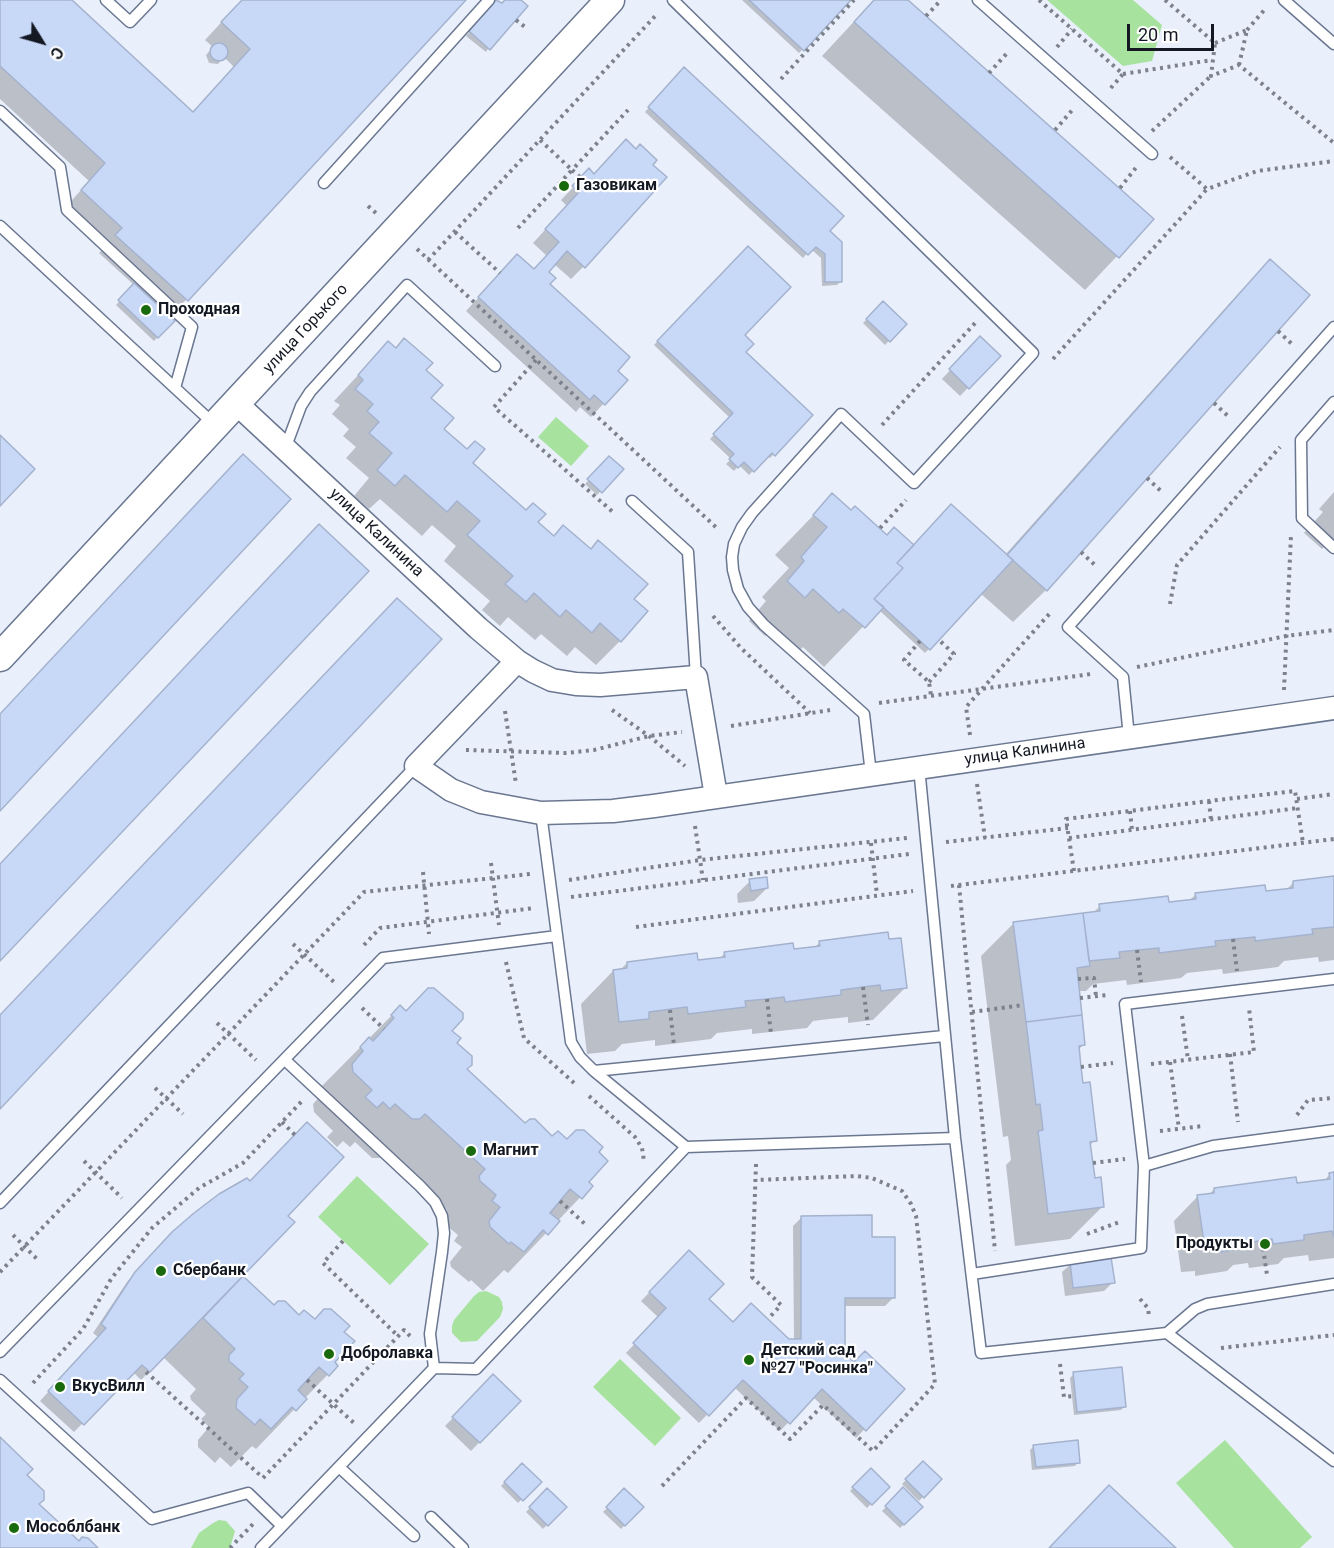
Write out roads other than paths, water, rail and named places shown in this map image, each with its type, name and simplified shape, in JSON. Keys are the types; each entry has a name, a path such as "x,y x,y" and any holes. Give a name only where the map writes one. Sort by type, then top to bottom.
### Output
{"street":[{"name":"улица Горького","path":"0,657 610,0"},
{"name":"улица Калинина","path":"236,403 517,661 533,671 552,680 600,685 696,677"},
{"path":"416,766 517,661"},
{"path":"696,677 716,796"},
{"name":"улица Калинина","path":"416,766 451,790 481,802 531,812 613,811 1334,708"}],"lane":[{"path":"106,0 130,22 151,0"},
{"path":"324,183 489,0"},
{"path":"673,0 1033,353 914,483 841,414 752,513 734,544 733,570 738,589 748,607 764,625 864,714 871,774"},
{"path":"978,0 1151,152"},
{"path":"1284,0 1334,44"},
{"path":"0,111 60,167 68,210 192,327 175,388"},
{"path":"0,226 216,426"},
{"path":"285,449 301,406 314,386 407,285 495,366"},
{"path":"1129,737 1123,677 1068,627 1334,327"},
{"path":"1334,402 1301,440 1302,518 1334,548"},
{"path":"632,501 688,552 696,677"},
{"path":"0,1203 416,766"},
{"path":"919,767 944,1036 981,1353 1167,1333 1195,1309 1207,1304 1334,1284"},
{"path":"531,812 549,878 571,1042 580,1057 594,1071 686,1147 955,1138"},
{"path":"0,1352 383,958 557,936"},
{"path":"972,1274 1141,1248 1143,1162 1125,1004 1334,979"},
{"path":"594,1071 944,1036"},
{"path":"285,1060 420,1186 435,1202 442,1216 444,1233 430,1334 434,1368"},
{"path":"1143,1162 1213,1146 1334,1130"},
{"path":"261,1548 434,1368 476,1369 686,1147"},
{"path":"1167,1333 1334,1461"},
{"path":"0,1380 152,1519 248,1493 282,1526"},
{"path":"339,1467 414,1536"},
{"path":"431,1517 463,1548"}],"place":[{"name":"Газовикам","path":"564,186"},
{"name":"Проходная","path":"146,310"},
{"name":"Магнит","path":"471,1151"},
{"name":"Продукты","path":"1265,1244"},
{"name":"Сбербанк","path":"161,1271"},
{"name":"Добролавка","path":"329,1354"},
{"name":"Детский сад №27 \"Росинка\"","path":"749,1360"},
{"name":"ВкусВилл","path":"60,1387"},
{"name":"Мособлбанк","path":"14,1528"}]}
